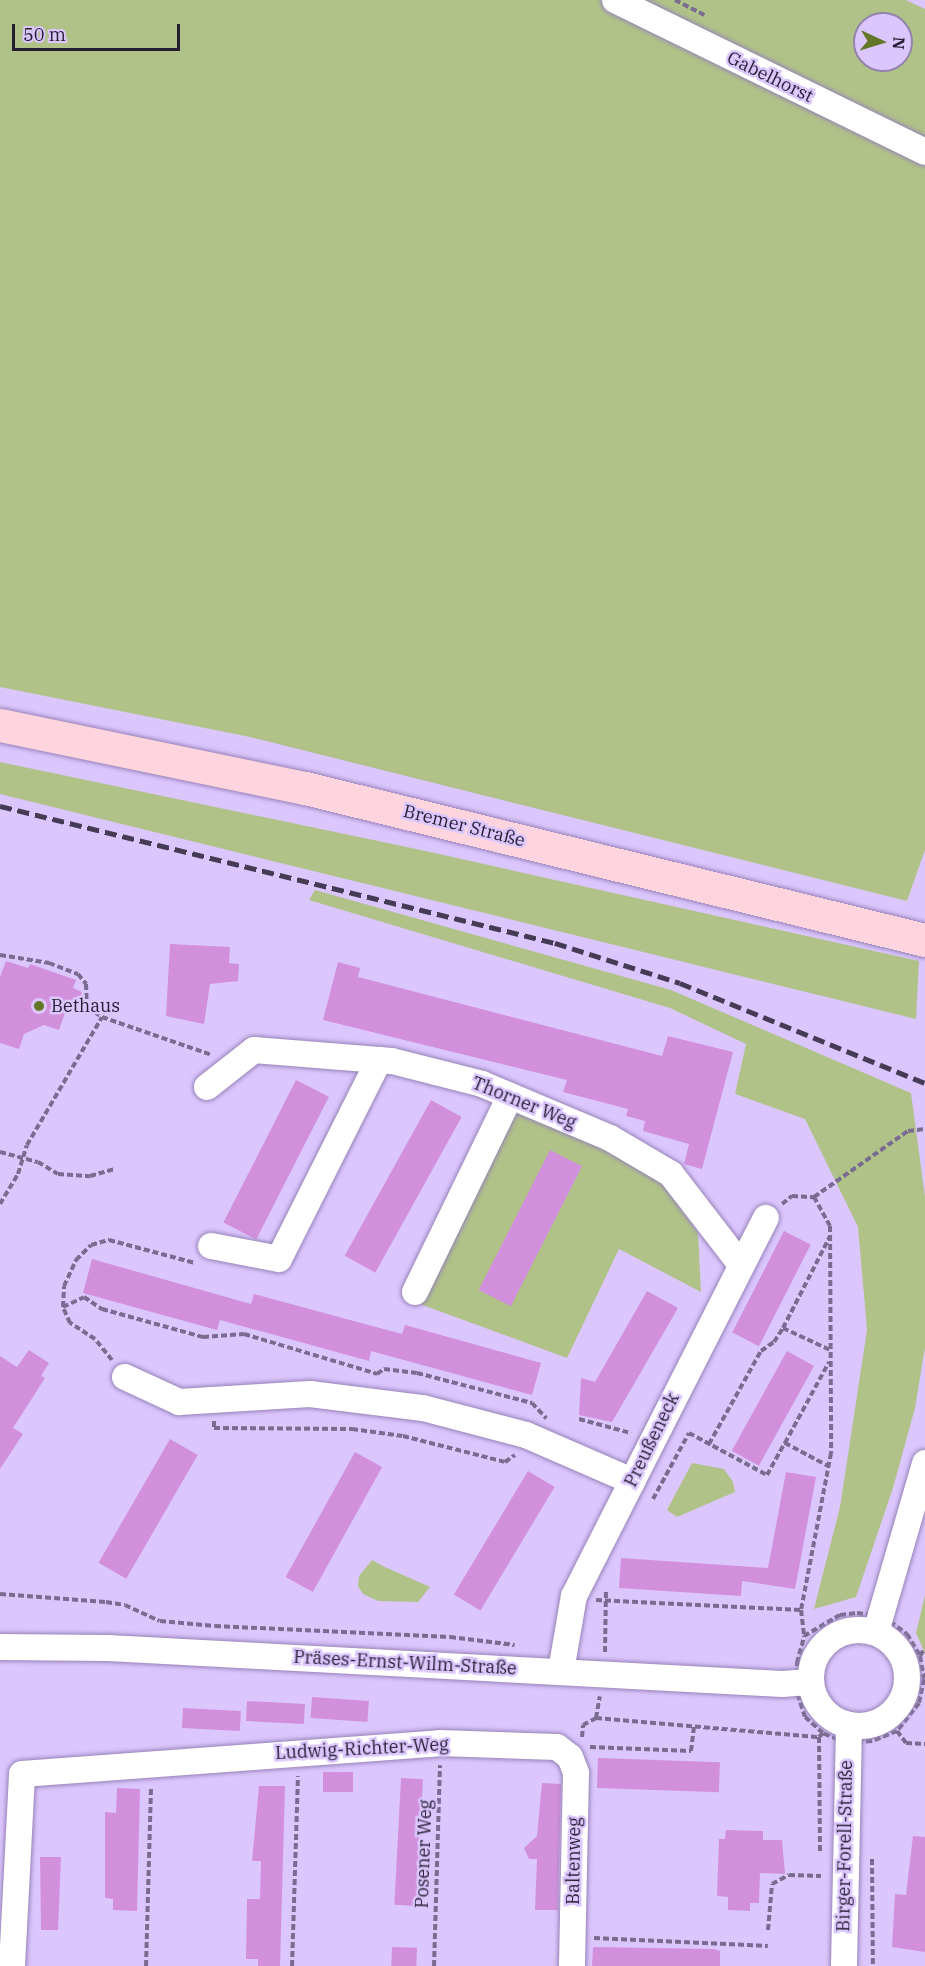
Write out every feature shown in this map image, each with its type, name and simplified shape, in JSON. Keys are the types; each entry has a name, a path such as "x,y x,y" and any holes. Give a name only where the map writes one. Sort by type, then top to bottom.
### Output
{"main road":[{"name":"Bremer Straße","path":"0,725 306,788 925,940"}],"street":[{"name":"Gabelhorst","path":"615,0 925,152"},
{"name":"Thorner Weg","path":"246,1057 379,1060 416,1065 510,1096 610,1138 671,1174 741,1265"},
{"path":"207,1086 246,1057"},
{"path":"209,1256 279,1259 379,1060"},
{"path":"415,1292 510,1096"},
{"name":"Preußeneck","path":"561,1671 574,1596 766,1218"},
{"path":"125,1377 179,1402 310,1394 423,1408 526,1435 632,1481"},
{"path":"879,1624 925,1463"},
{"path":"879,1624 902,1655 917,1693 884,1719 847,1734 822,1710 803,1682 818,1651 829,1639 879,1624"},
{"name":"Präses-Ernst-Wilm-Straße","path":"0,1647 803,1682"},
{"name":"Birger-Forell-Straße","path":"844,1966 847,1734"},
{"name":"Ludwig-Richter-Weg","path":"12,1966 22,1774 152,1767 299,1751 440,1743 557,1747 570,1757"},
{"name":"Baltenweg","path":"570,1757 576,1773 572,1966"}],"path":[{"path":"0,955 49,963 78,974 86,984 87,1007 102,1017 246,1057"},
{"path":"0,1204 18,1174 22,1158 102,1017"},
{"path":"766,1218 792,1196 814,1197 908,1131 925,1130"},
{"path":"0,1152 22,1158 58,1174 90,1176 115,1169"},
{"path":"804,1636 840,1615 879,1624 907,1634 920,1656 924,1679 917,1693 912,1716 897,1731 872,1741 847,1734 823,1733 806,1717 801,1610 831,1453 830,1226 814,1197"},
{"path":"710,1444 761,1351 774,1342 783,1328 830,1235"},
{"path":"125,1377 95,1339 70,1323 63,1307 68,1278 76,1260 91,1245 109,1240 209,1256"},
{"path":"63,1307 84,1298 102,1309 203,1337 244,1334 377,1374 384,1369 417,1373 532,1403 552,1428 550,1447"},
{"path":"783,1328 830,1350"},
{"path":"650,1504 689,1433 766,1475 830,1360"},
{"path":"214,1400 214,1428 352,1429 403,1436 505,1462 518,1452"},
{"path":"579,1419 652,1439"},
{"path":"784,1443 828,1466"},
{"path":"605,1652 606,1583"},
{"path":"0,1594 125,1605 160,1621 509,1641 520,1647"},
{"path":"574,1596 605,1602 801,1610"},
{"path":"920,1656 924,1650"},
{"path":"596,1718 602,1686"},
{"path":"694,1726 691,1751 581,1747 583,1725 596,1718 694,1726 819,1737 823,1733"},
{"path":"897,1731 906,1743 925,1744"},
{"name":"Posener Weg","path":"434,1966 440,1743"},
{"path":"292,1966 299,1751"},
{"path":"146,1966 152,1767"},
{"path":"768,1930 772,1884 789,1875 821,1876"},
{"path":"572,1937 768,1946"}],"green space":[{"path":"0,0 906,0 925,9 925,850 907,901 250,737 0,687"},
{"path":"0,762 421,850 919,961 916,1019 0,794"},
{"path":"315,890 671,990 911,1093 925,1197 925,1348 915,1408 893,1488 856,1597 814,1609 840,1507 867,1330 858,1227 805,1119 735,1094 746,1044 670,1008 309,900"},
{"path":"512,1106 607,1149 660,1181 698,1233 701,1292 619,1249 567,1358 417,1303"},
{"path":"692,1463 724,1469 733,1482 735,1492 677,1517 667,1510"},
{"path":"372,1560 430,1587 418,1602 378,1601 363,1594 358,1586 359,1576"},
{"path":"925,1595 925,1653 916,1633"}],"building":[{"path":"170,944 230,947 229,963 239,964 238,981 210,984 204,1024 166,1016"},
{"name":"Bethaus","path":"6,961 28,968 30,964 76,980 73,988 82,992 75,1013 66,1010 59,1030 44,1025 24,1034 19,1049 0,1043 0,977"},
{"path":"338,962 360,968 358,977 662,1056 668,1036 733,1052 702,1169 684,1164 689,1144 643,1131 645,1121 626,1116 628,1109 563,1092 567,1080 323,1020"},
{"path":"296,1080 329,1097 256,1239 223,1223"},
{"path":"431,1100 462,1117 375,1273 345,1256"},
{"path":"550,1150 582,1166 511,1306 479,1290"},
{"path":"784,1231 811,1245 759,1346 732,1333"},
{"path":"92,1259 251,1304 254,1294 402,1334 405,1325 541,1363 532,1395 371,1351 369,1361 220,1320 217,1330 83,1293"},
{"path":"647,1291 678,1308 612,1422 579,1415 581,1378 595,1382"},
{"path":"29,1350 49,1363 41,1376 45,1378 13,1428 23,1434 0,1469 0,1356 17,1367"},
{"path":"787,1351 814,1366 759,1466 732,1451"},
{"path":"170,1439 198,1455 126,1579 98,1563"},
{"path":"355,1452 382,1467 313,1592 286,1577"},
{"path":"528,1471 555,1487 480,1610 454,1594"},
{"path":"786,1472 816,1477 795,1589 742,1581 741,1596 619,1588 621,1558 768,1568"},
{"path":"312,1697 369,1701 367,1722 311,1718"},
{"path":"247,1701 305,1704 304,1724 246,1721"},
{"path":"183,1708 241,1711 240,1731 182,1728"},
{"path":"598,1758 720,1762 719,1792 597,1788"},
{"path":"323,1772 353,1772 353,1792 323,1792"},
{"path":"401,1778 423,1779 416,1906 394,1905"},
{"path":"542,1783 561,1784 558,1910 535,1910 537,1859 529,1859 524,1848 537,1836"},
{"path":"259,1786 285,1786 280,1966 258,1966 258,1959 246,1959 247,1899 260,1899 261,1861 252,1861"},
{"path":"117,1788 140,1789 137,1911 113,1910 113,1899 105,1898 105,1812 116,1813"},
{"path":"726,1830 763,1831 763,1840 782,1840 785,1874 760,1873 759,1903 750,1903 750,1911 728,1910 728,1897 717,1896 719,1839 725,1839"},
{"path":"913,1836 925,1837 925,1952 892,1947 895,1894 906,1895"},
{"path":"40,1857 61,1857 58,1930 41,1930"},
{"path":"392,1947 417,1948 416,1966 391,1966"},
{"path":"593,1947 714,1949 720,1951 720,1966 592,1966"}],"railway":[{"path":"0,806 555,943 680,983 925,1083"}],"place":[{"name":"Bethaus","path":"39,1006"}]}
